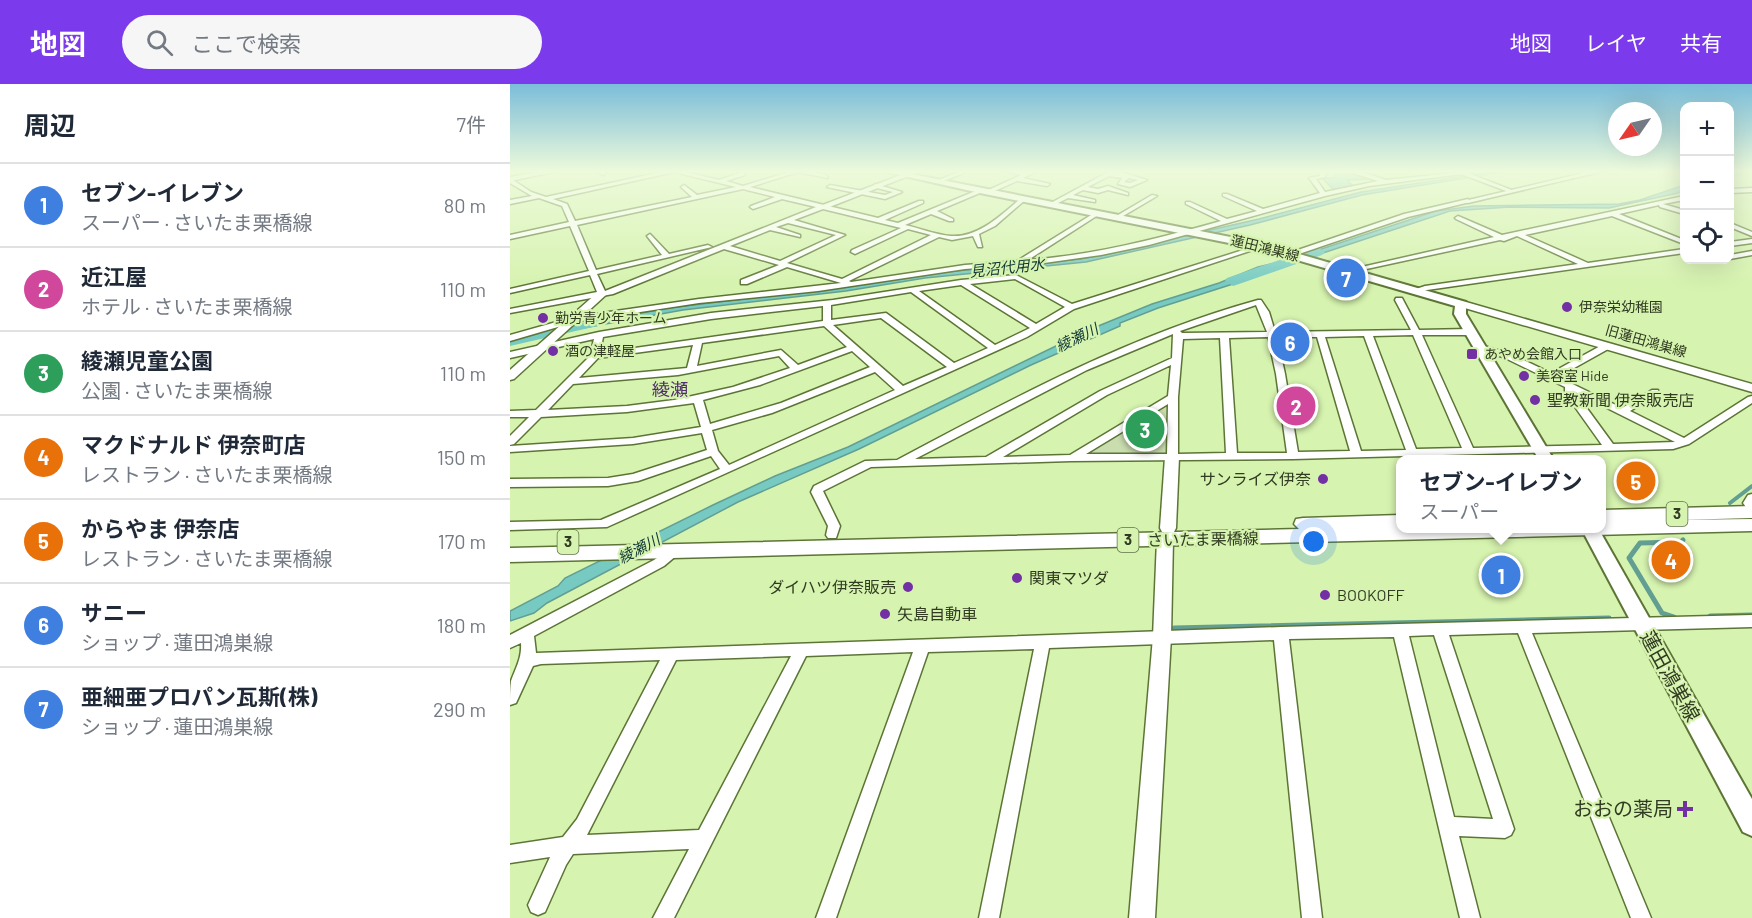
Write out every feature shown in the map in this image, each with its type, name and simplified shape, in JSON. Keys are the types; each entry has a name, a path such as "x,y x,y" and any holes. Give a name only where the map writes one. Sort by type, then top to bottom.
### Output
{"main road":[{"name":"蓮田鴻巣線","path":"1075,210 1261,246 1462,304"},
{"path":"1462,304 1459,309 1470,332 1544,454"},
{"name":"さいたま栗橋線","path":"1606,524 1752,512"},
{"name":"さいたま栗橋線","path":"510,555 600,553 832,535 1167,533 1396,521"},
{"name":"さいたま栗橋線","path":"1606,525 1752,525"},
{"name":"さいたま栗橋線","path":"510,543 626,540 677,547 1396,529"},
{"name":"蓮田鴻巣線","path":"1597,533 1642,625 1752,823"}],"street":[{"path":"567,210 602,294"},
{"path":"510,237 643,210"},
{"path":"510,311 559,300 602,294 815,210"},
{"path":"839,210 952,238 975,233 1004,218 1012,210"},
{"path":"879,220 903,210"},
{"path":"898,225 937,210"},
{"path":"1116,218 1130,210"},
{"path":"1203,210 1226,221"},
{"path":"1259,210 1264,212"},
{"path":"510,338 571,323 699,301 965,267 1101,253 1147,244 1271,210"},
{"path":"1292,254 1406,215 1428,210"},
{"path":"1348,271 1634,210"},
{"path":"931,212 951,220"},
{"path":"1019,263 1096,214"},
{"path":"1613,214 1680,240"},
{"path":"1458,218 1504,238"},
{"path":"744,282 842,235 788,221"},
{"path":"855,252 907,227"},
{"path":"1734,227 1752,234"},
{"path":"771,228 798,236"},
{"path":"975,233 980,246"},
{"path":"724,247 846,282 937,235"},
{"path":"1520,235 1587,265"},
{"path":"650,236 667,256"},
{"path":"510,291 743,240"},
{"path":"1734,244 1752,241"},
{"path":"1739,243 1752,248"},
{"path":"510,526 603,524 994,348 1036,328 1071,307 1261,246"},
{"path":"1419,291 1425,288 1680,252"},
{"path":"1734,256 1752,253"},
{"path":"510,355 599,335 711,316 827,303 961,282 1019,277 1071,307"},
{"path":"961,282 1036,328"},
{"path":"913,290 994,348"},
{"path":"510,376 602,294"},
{"path":"1399,300 1416,332 1469,451"},
{"path":"897,464 1071,374 1258,302 1272,334 1293,456"},
{"path":"827,303 827,324 902,390"},
{"name":"旧蓮田鴻巣線","path":"1462,304 1752,388"},
{"path":"595,356 883,315 952,367"},
{"path":"1177,333 1224,335 1470,332"},
{"path":"1142,918 1162,637 1177,333"},
{"path":"1320,333 1356,454"},
{"path":"1368,333 1412,452"},
{"path":"510,442 595,356 599,335"},
{"path":"1224,335 1232,457"},
{"path":"691,370 698,341"},
{"path":"1551,377 1607,346"},
{"path":"510,414 634,409 698,399 797,369 854,348"},
{"path":"1480,348 1506,355 1685,442"},
{"path":"568,382 691,370 782,353 797,369"},
{"path":"985,462 1088,402 1152,369 1176,360"},
{"path":"510,449 610,445 706,428 754,416 876,368"},
{"path":"1572,387 1569,389 1570,393 1610,448"},
{"path":"1623,412 1655,392"},
{"path":"1071,458 1173,397"},
{"path":"698,399 713,452 727,470"},
{"path":"832,535 834,526 817,492 818,489 869,464 1469,451 1544,454 1610,448 1673,446 1685,442 1752,399"},
{"path":"510,483 608,482 634,478 713,452"},
{"path":"1752,498 1749,503 1752,507"},
{"path":"510,642 659,563 677,547"},
{"path":"529,661 541,658 672,653 801,651 1281,633 1752,621"},
{"path":"1523,628 1641,918"},
{"path":"1440,630 1505,829 1448,826"},
{"path":"1400,631 1470,918"},
{"path":"510,698 529,661 530,645 526,633"},
{"path":"1281,633 1312,918"},
{"path":"989,918 1043,642"},
{"path":"826,918 923,645"},
{"path":"663,918 801,651"},
{"path":"538,905 559,858 583,825 672,653"},
{"path":"510,854 569,845 704,839"}],"green space":[{"path":"1162,405 1168,408 1166,453 1091,454 1089,450"}],"water":[{"path":"1293,210 1306,210 1086,262 925,278 846,291 683,310 577,329 577,325 668,308 827,289 935,273 1081,259"},
{"path":"1466,210 1450,211 1314,256 1272,267 1236,283 1120,323 1120,326 1031,365 859,449 738,502 547,603 534,613 510,621 510,611 558,586 565,578 775,476 848,447 1091,329 1152,304 1219,283 1258,267 1288,260 1436,211"}],"waterway":[{"name":"綾瀬川","path":"1233,281 1317,252"},
{"name":"見沼代用水","path":"510,343 598,323"},
{"path":"1730,503 1752,486"},
{"path":"1674,617 1662,613 1629,558 1640,543 1681,542 1683,540"},
{"path":"1710,616 1752,615"},
{"path":"1174,628 1609,618"}],"place":[{"name":"亜細亜プロパン瓦斯(株)","path":"1346,278"},
{"name":"伊奈栄幼稚園","path":"1567,307"},
{"name":"勤労青少年ホーム","path":"543,318"},
{"name":"サニー","path":"1290,342"},
{"name":"酒の津軽屋","path":"553,351"},
{"name":"あやめ会館入口","path":"1472,354"},
{"name":"美容室 Hide","path":"1524,376"},
{"name":"聖教新聞 伊奈販売店","path":"1535,400"},
{"name":"近江屋","path":"1296,406"},
{"name":"綾瀬児童公園","path":"1145,429"},
{"name":"サンライズ伊奈","path":"1323,479"},
{"name":"からやま 伊奈店","path":"1636,481"},
{"name":"マクドナルド 伊奈町店","path":"1671,560"},
{"name":"セブン-イレブン","path":"1501,575"},
{"name":"関東マツダ","path":"1017,578"},
{"name":"ダイハツ伊奈販売","path":"908,587"},
{"name":"BOOKOFF","path":"1325,595"},
{"name":"矢島自動車","path":"885,614"},
{"name":"おおの薬局","path":"1685,809"}],"district":[{"name":"綾瀬","path":"670,390"}]}
